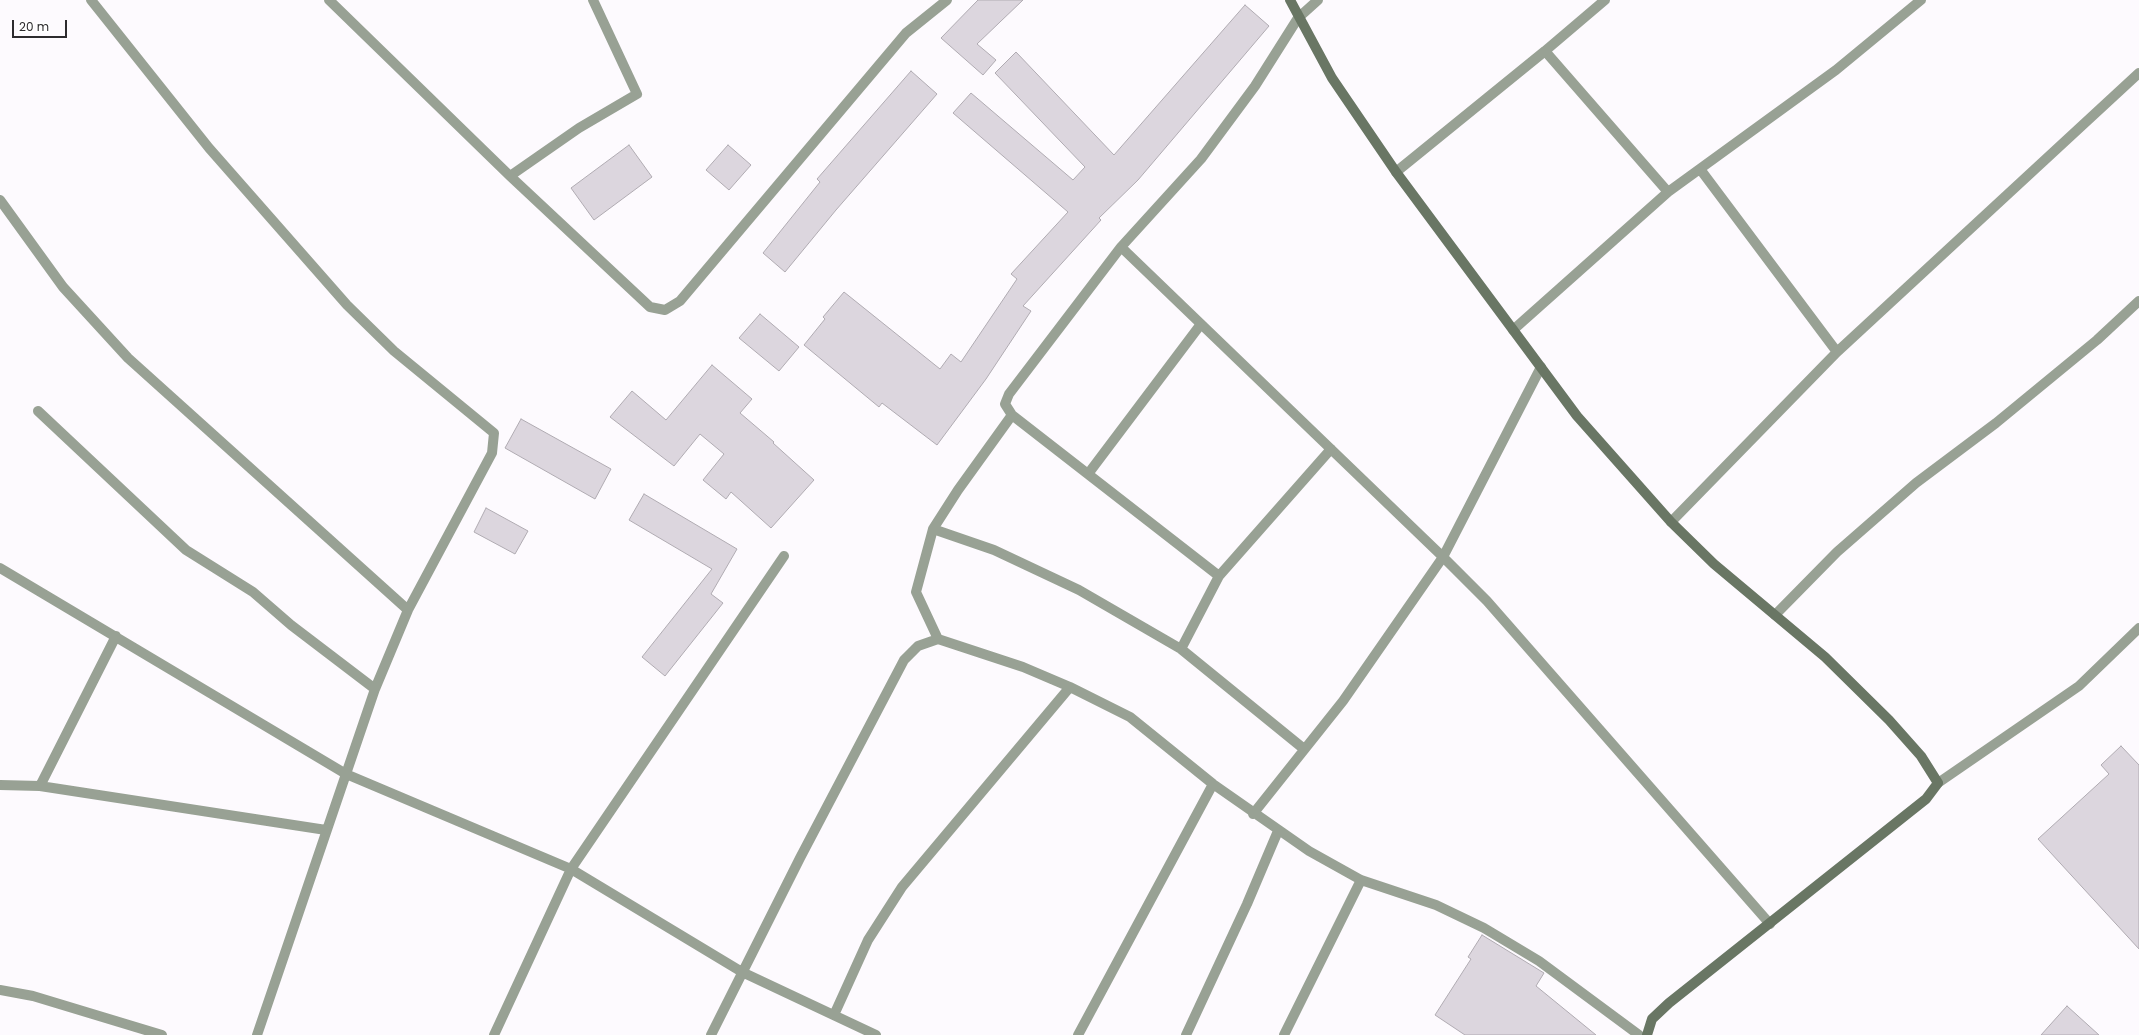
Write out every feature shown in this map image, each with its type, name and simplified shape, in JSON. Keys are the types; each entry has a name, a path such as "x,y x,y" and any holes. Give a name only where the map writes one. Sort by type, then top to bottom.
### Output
{"street":[{"path":"91,0 209,148 346,305 394,351 494,433 492,453 408,610 375,689 257,1035"},
{"path":"329,0 510,176 650,307 665,310 680,301 906,33 947,0"},
{"path":"510,176 579,128 637,94 593,0"},
{"path":"1290,0 1298,18 1332,78 1396,172 1577,416 1671,522 1714,564 1825,657 1889,720 1920,756 1938,783"},
{"path":"1219,576 1012,415 1005,404 1009,394 1121,247 1201,159 1255,86 1298,18 1318,0"},
{"path":"1396,172 1545,51 1605,0"},
{"path":"1513,330 1668,192 1836,70 1921,0"},
{"path":"1545,51 1668,192"},
{"path":"1671,522 1837,352 2139,73"},
{"path":"1700,169 1837,352"},
{"path":"0,200 63,288 128,358 408,610"},
{"path":"1121,247 1444,557 1487,601 1770,924"},
{"path":"1775,615 1838,552 1916,483 1996,423 2097,340 2139,301"},
{"path":"1088,474 1201,324"},
{"path":"1253,814 1343,700 1444,557 1541,367"},
{"path":"38,411 186,550 253,592 291,625 375,689"},
{"path":"938,639 916,592 933,530 958,490 1012,415"},
{"path":"1181,649 1219,576 1331,449"},
{"path":"933,530 994,550 1079,590 1181,649 1304,749"},
{"path":"494,1035 571,869 784,556"},
{"path":"0,568 346,774 571,869 742,972 876,1035"},
{"path":"1646,1035 1652,1019 1669,1003 1926,799 1938,783 2079,686 2139,628"},
{"path":"40,786 116,636"},
{"path":"711,1035 742,972 904,660 918,646 938,639 1023,667 1070,687 1130,717 1213,784 1253,814 1309,852 1361,880 1436,905 1484,928 1539,961 1639,1035"},
{"path":"834,1015 868,940 902,888 1070,687"},
{"path":"1078,1035 1213,784"},
{"path":"0,785 40,786 326,830"},
{"path":"1186,1035 1247,904 1278,831"},
{"path":"1284,1035 1361,880"},
{"path":"0,990 33,996 162,1035"}],"building":[{"path":"978,0 1023,0 977,44 996,60 983,75 941,38"},
{"path":"1245,5 1269,26 1138,180 1099,218 1101,220 1023,306 1031,311 986,379 937,445 882,403 879,407 804,345 825,319 823,317 844,292 940,369 951,354 961,362 1017,279 1011,274 1068,212 953,113 971,93 1073,180 1085,167 995,73 1016,52 1114,155"},
{"path":"911,71 937,94 836,210 785,272 763,253 820,182 817,179"},
{"path":"629,145 652,177 594,220 571,188"},
{"path":"728,145 751,165 729,190 706,170"},
{"path":"760,314 799,347 779,371 739,338"},
{"path":"712,365 752,399 740,413 774,442 773,443 814,480 771,528 731,492 726,499 703,480 724,454 700,434 674,466 610,417 632,391 666,420"},
{"path":"521,419 611,469 595,499 505,448"},
{"path":"644,494 737,549 711,594 723,603 665,676 642,657 712,569 629,520"},
{"path":"486,508 528,531 515,554 474,532"},
{"path":"2121,746 2139,765 2139,949 2038,839 2109,774 2101,765"},
{"path":"1482,935 1544,973 1536,986 1596,1035 1465,1035 1435,1015 1471,959 1468,957"},
{"path":"2067,1006 2099,1035 2041,1035"}]}
